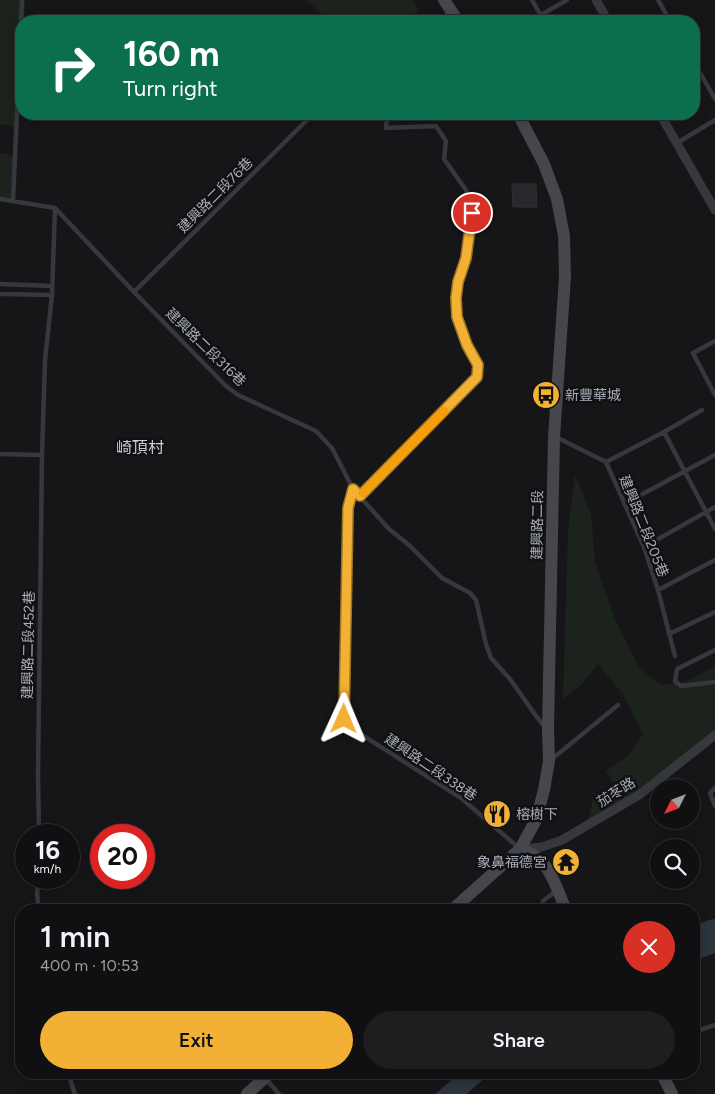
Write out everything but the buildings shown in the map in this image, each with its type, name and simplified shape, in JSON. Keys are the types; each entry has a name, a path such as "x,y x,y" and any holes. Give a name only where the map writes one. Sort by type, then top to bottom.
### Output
{"street":[{"path":"596,0 605,15"},
{"name":"建興路二段","path":"459,904 520,849 536,820 544,790 548,761 554,437 565,277 564,236 558,199 535,144 521,120"},
{"path":"664,120 715,210"},
{"name":"茄苳路","path":"520,849 542,847 562,840 622,805 639,795 715,735"},
{"path":"520,849 530,852 545,864 563,904"},
{"path":"248,1094 264,1079"},
{"path":"664,1079 672,1094"}],"lane":[{"path":"21,15 22,0"},
{"path":"532,0 541,15 567,0"},
{"path":"658,0 667,15"},
{"path":"700,73 715,100"},
{"path":"12,201 16,120"},
{"name":"建興路二段76巷","path":"134,292 307,120"},
{"path":"360,496 477,377 478,365 467,345 457,317 456,298 458,282 466,258 471,224 470,200 466,190 444,159 446,141 436,126 386,128 387,120"},
{"path":"677,143 715,120"},
{"path":"0,199 55,208"},
{"name":"建興路二段316巷","path":"55,208 226,386 238,395 316,431 332,448 353,489 389,530 410,545 442,578 470,594 476,600 491,658 510,679 536,716 548,729"},
{"name":"建興路二段452巷","path":"39,824 42,455 45,360 52,295 55,208"},
{"path":"0,284 52,286"},
{"path":"1,294 52,295"},
{"path":"715,341 693,354 715,395"},
{"name":"建興路二段205巷","path":"606,462 702,410"},
{"path":"664,432 715,529"},
{"name":"建興路二段205巷","path":"554,437 606,462 644,547 658,590 675,656"},
{"path":"0,454 42,455"},
{"path":"624,504 715,455"},
{"name":"建興路二段338巷","path":"353,489 348,508 344,719 348,726 461,798 520,849"},
{"path":"644,547 715,507"},
{"path":"658,590 715,560"},
{"path":"669,634 715,612"},
{"path":"715,650 677,669 676,681 681,686 715,682"},
{"path":"548,761 618,705"},
{"path":"715,788 710,792 715,806"},
{"path":"38,889 38,904"},
{"path":"543,904 544,901 557,890"},
{"path":"700,1030 715,1025"},
{"path":"70,1079 74,1094"},
{"path":"270,1079 279,1094"}],"shaded area":[{"path":"0,0 25,0 24,15 15,15 15,120 17,120 17,127 0,124"},
{"path":"307,0 413,0 418,11 412,15 322,15"},
{"path":"0,153 16,156 13,201 0,199"},
{"path":"575,475 591,514 595,562 616,622 640,669 661,685 688,681 715,666 715,730 586,831 594,793 605,797 615,785 606,771 630,754 643,734 623,694 598,664 580,686 563,699 568,530"},
{"path":"715,919 715,953 700,959 700,924"},
{"path":"453,1079 483,1079 467,1094 435,1094"}],"slow traffic":[{"path":"363,493 444,411"}],"place":[{"name":"新豐華城","path":"546,395"},
{"name":"榕樹下","path":"497,814"},
{"name":"象鼻福德宮","path":"566,862"}],"district":[{"name":"崎頂村","path":"140,447"}],"route":[{"path":"344,719 348,508 353,489 360,496 477,377 478,365 467,345 457,317 456,298 458,282 466,258 472,213"}]}
